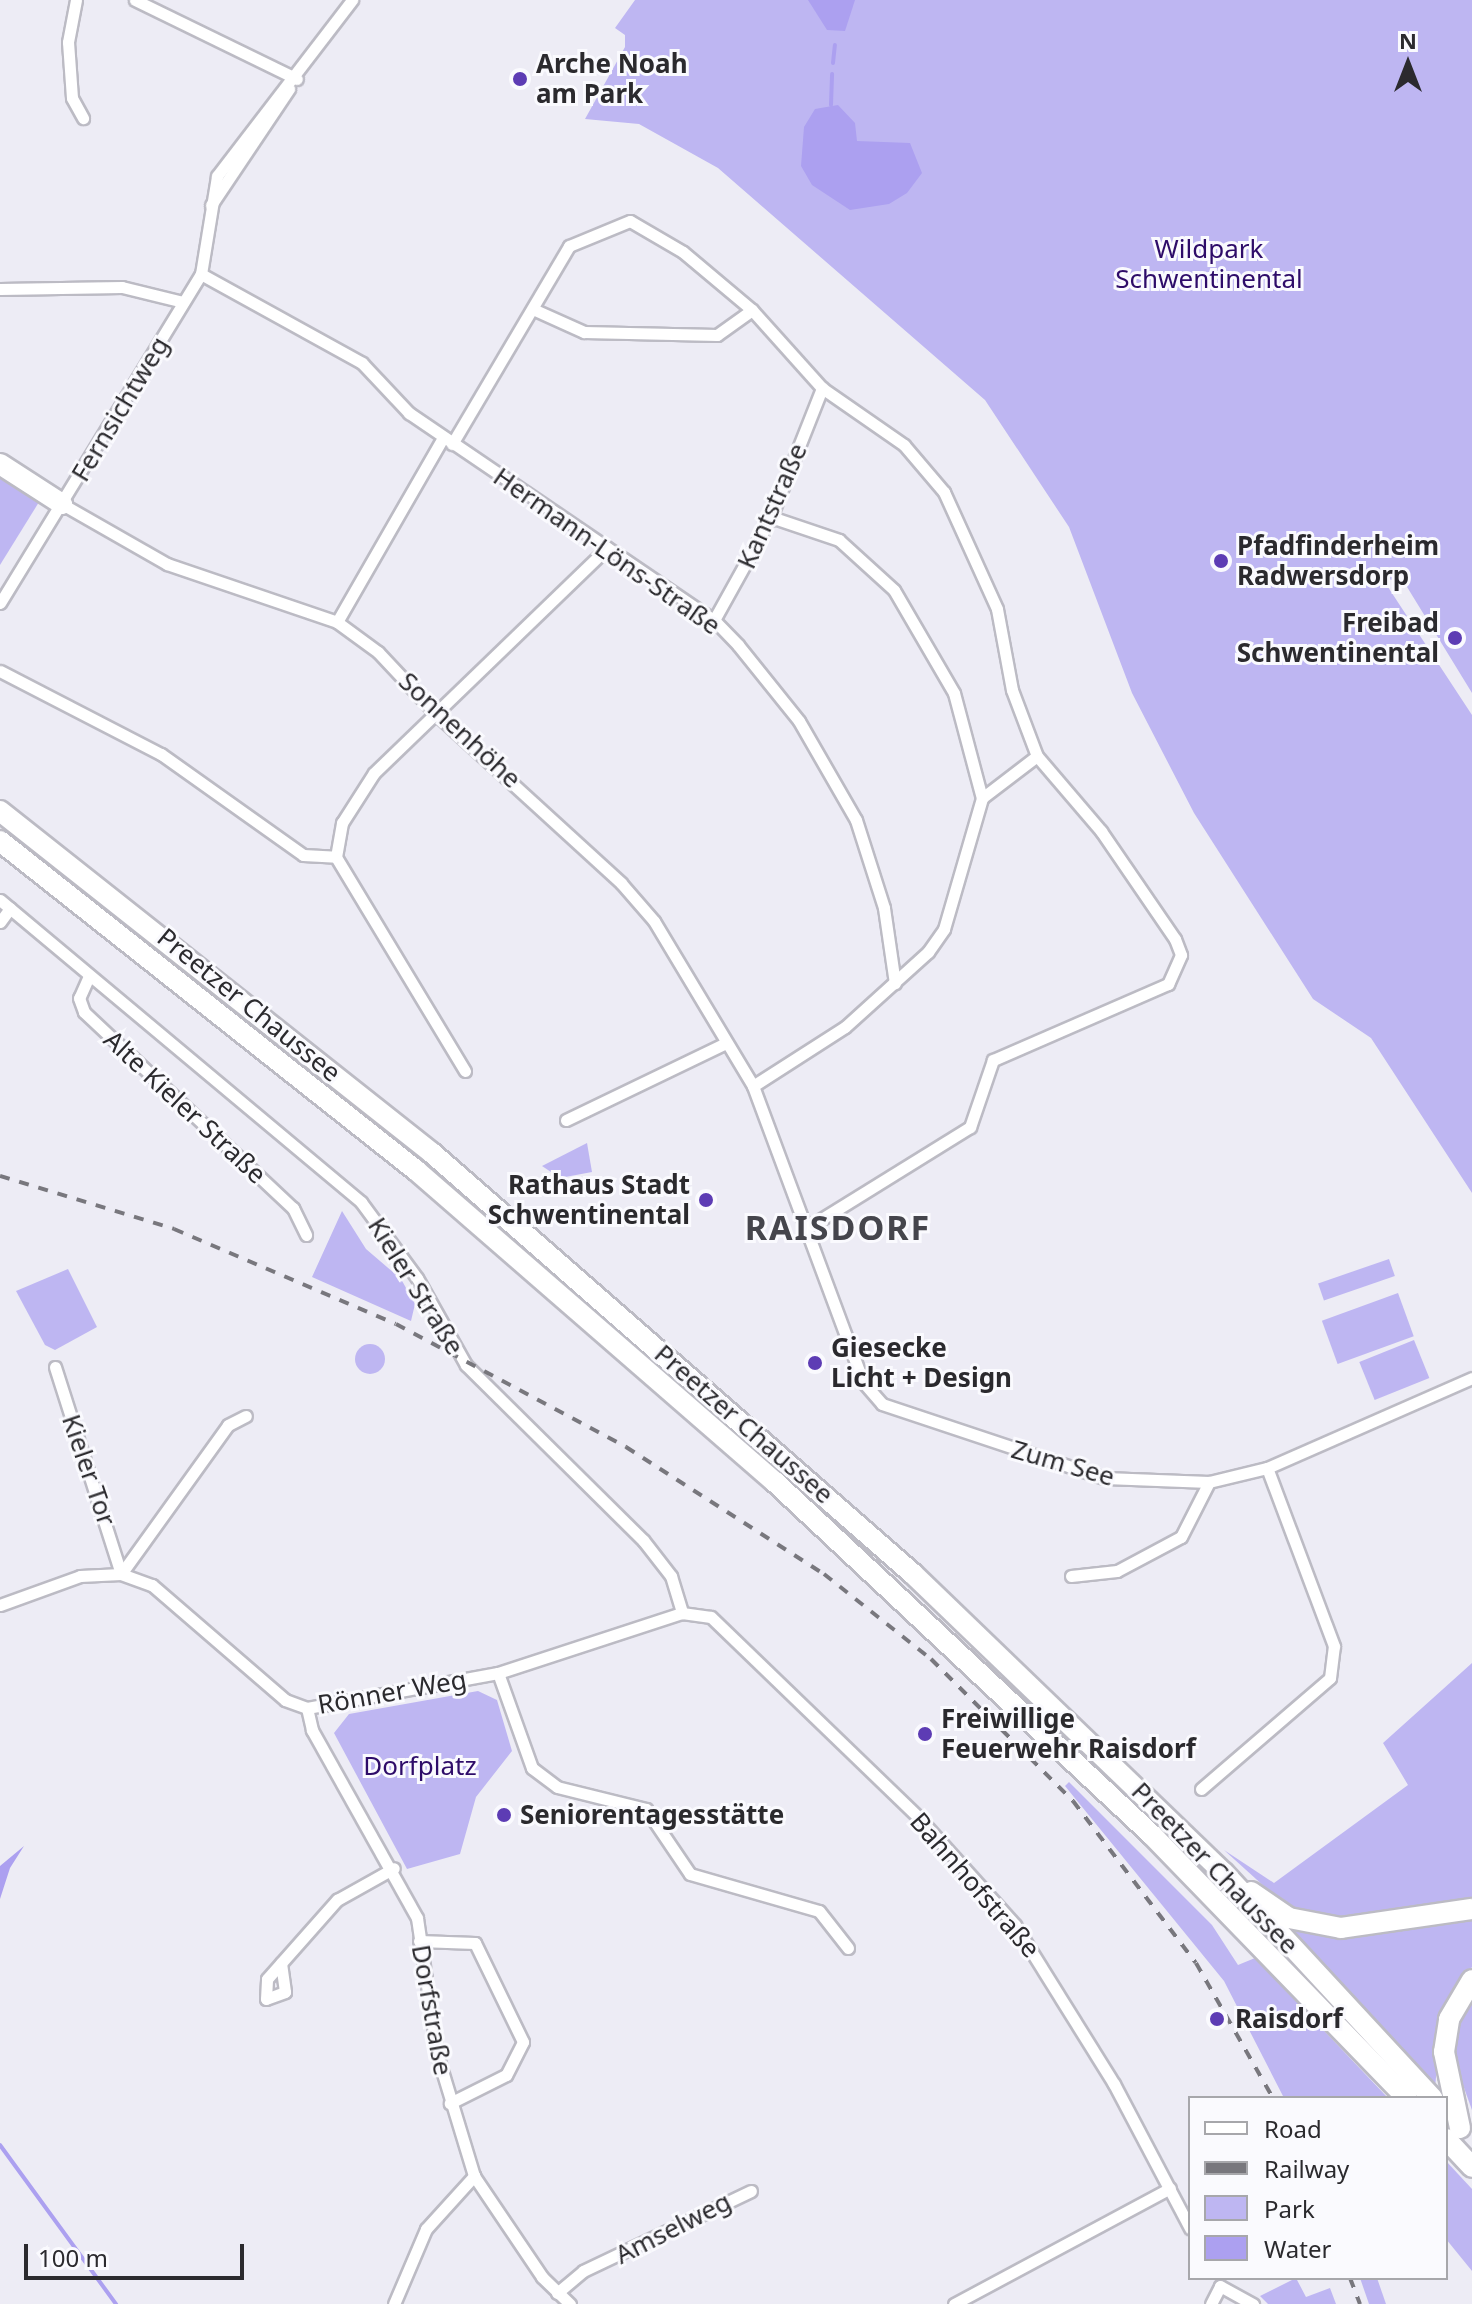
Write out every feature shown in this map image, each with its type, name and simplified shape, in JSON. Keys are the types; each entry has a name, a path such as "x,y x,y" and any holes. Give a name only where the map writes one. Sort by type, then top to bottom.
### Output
{"highway":[{"path":"0,464 62,504"},
{"name":"Preetzer Chaussee","path":"0,811 468,1185 913,1574 1223,1872 1430,2096"},
{"name":"Preetzer Chaussee","path":"0,841 417,1171 799,1504 1152,1835 1405,2096"},
{"path":"1223,1872 1289,1918 1312,1925 1375,1926 1472,1909"},
{"path":"1472,1980 1449,2019 1444,2052 1456,2130 1472,2167"}],"street":[{"path":"76,0 68,42 72,98 83,118"},
{"path":"135,0 293,84"},
{"name":"Fernsichtweg","path":"0,603 201,274 211,205 352,0"},
{"path":"337,622 448,441 535,310 569,246 630,221 683,252 752,310 822,388 904,445 944,492 997,609 1012,690 1037,756 1101,831 1175,939 1181,955 1168,984 993,1060 970,1127 809,1227"},
{"name":"Hermann-Löns-Straße","path":"201,274 362,363 389,397 448,441 714,620 790,708 837,782 875,870 895,983"},
{"path":"0,289 122,287 183,302"},
{"path":"535,310 584,332 717,335 752,310"},
{"name":"Kantstraße","path":"714,620 771,517 822,388"},
{"name":"Sonnenhöhe","path":"62,504 167,564 337,622 378,652 435,713 621,883 654,921 753,1086"},
{"path":"753,1086 845,1027 895,983 944,929 982,798 954,693 894,590 839,540 771,517"},
{"path":"465,1071 336,857 354,794 607,548"},
{"path":"0,671 161,754 303,855 336,857"},
{"path":"982,798 1037,756"},
{"name":"Kieler Straße","path":"0,900 361,1202 417,1278 466,1365 653,1551 682,1613"},
{"path":"0,922 10,908"},
{"name":"Alte Kieler Straße","path":"89,976 79,998 84,1012 293,1208 306,1235"},
{"path":"566,1120 726,1043"},
{"name":"Zum See","path":"753,1086 809,1227 863,1382 882,1404 1105,1478 1209,1482 1267,1468 1472,1378"},
{"name":"Kieler Tor","path":"55,1367 121,1574"},
{"path":"121,1574 228,1425 246,1416"},
{"path":"1201,1789 1330,1678 1334,1646 1267,1468"},
{"path":"1071,1576 1117,1571 1181,1537 1209,1482"},
{"name":"Rönner Weg","path":"0,1605 80,1576 121,1574 152,1585 285,1700 307,1708 498,1673 682,1613"},
{"name":"Bahnhofstraße","path":"682,1613 711,1617 973,1875 1048,1970 1188,2224"},
{"path":"498,1673 532,1768 557,1787 646,1809 690,1874 819,1911 848,1948"},
{"name":"Dorfstraße","path":"307,1708 312,1730 394,1868 419,1941 450,2103 474,2176 557,2293 570,2304"},
{"path":"281,1963 337,1900 394,1868"},
{"path":"419,1941 475,1943 523,2042 506,2075 450,2103"},
{"path":"394,2304 426,2229 474,2176"},
{"path":"954,2304 1170,2188"},
{"name":"Amselweg","path":"557,2293 583,2271 751,2191"},
{"path":"1211,2304 1218,2282 1253,2304"}],"green space":[{"name":"Wildpark Schwentinental","path":"635,0 1472,0 1472,693 1404,582 1382,578 1472,715 1472,1193 1371,1038 1313,999 1194,813 1132,693 1069,527 985,400 718,168 639,124 585,119 625,47 625,35 615,28"},
{"path":"0,475 39,502 0,565"},
{"path":"587,1143 592,1172 560,1178 542,1166"},
{"path":"342,1211 366,1249 401,1279 415,1304 411,1321 312,1277"},
{"path":"1389,1259 1395,1276 1324,1300 1318,1283"},
{"path":"68,1269 97,1327 55,1350 45,1345 16,1291"},
{"path":"1398,1293 1414,1336 1338,1364 1322,1321"},
{"path":"1414,1340 1429,1378 1375,1400 1359,1362"},
{"path":"370,1344 376,1345 384,1353 384,1365 376,1373 370,1374 364,1373 356,1365 355,1359 356,1353 364,1345"},
{"path":"1472,1663 1472,1897 1345,1919 1315,1915 1287,1907 1224,1850 1274,1883 1408,1785 1383,1743"},
{"name":"Dorfplatz","path":"478,1691 497,1700 512,1751 476,1797 460,1854 407,1869 334,1733 349,1714"},
{"path":"1069,1782 1212,1925 1238,1965 1255,1958 1386,2096 1283,2096 1224,1981 1065,1786"},
{"path":"1472,1917 1472,1967 1442,2013 1435,2088 1285,1931"},
{"path":"1472,1986 1472,2110 1450,2049"},
{"path":"1448,2163 1472,2189 1472,2271 1448,2241"},
{"path":"1297,2280 1306,2297 1330,2288 1336,2304 1268,2304 1260,2296"},
{"path":"1361,2280 1378,2280 1386,2304 1369,2304"}],"water":[{"path":"808,0 855,0 845,31 827,30"},
{"path":"838,105 855,123 857,141 910,143 922,173 907,193 889,204 850,210 812,185 801,166 804,127 815,109"},
{"path":"24,1846 10,1868 0,1899 0,1866"}],"waterway":[{"path":"833,63 835,45"},
{"path":"831,105 832,74"},
{"path":"0,2145 116,2304"}],"railway":[{"path":"0,1176 174,1229 396,1324 626,1447 824,1574 931,1659 1073,1801 1196,1963 1272,2096"},
{"path":"1351,2280 1360,2304"}],"place":[{"name":"Arche Noah am Park","path":"520,79"},
{"name":"Pfadfinderheim Radwersdorp","path":"1221,561"},
{"name":"Freibad Schwentinental","path":"1455,638"},
{"name":"Rathaus Stadt Schwentinental","path":"706,1200"},
{"name":"Giesecke Licht + Design","path":"815,1363"},
{"name":"Freiwillige Feuerwehr Raisdorf","path":"925,1734"},
{"name":"Seniorentagesstätte","path":"504,1815"},
{"name":"Raisdorf","path":"1217,2019"}],"district":[{"name":"RAISDORF","path":"838,1228"}]}
